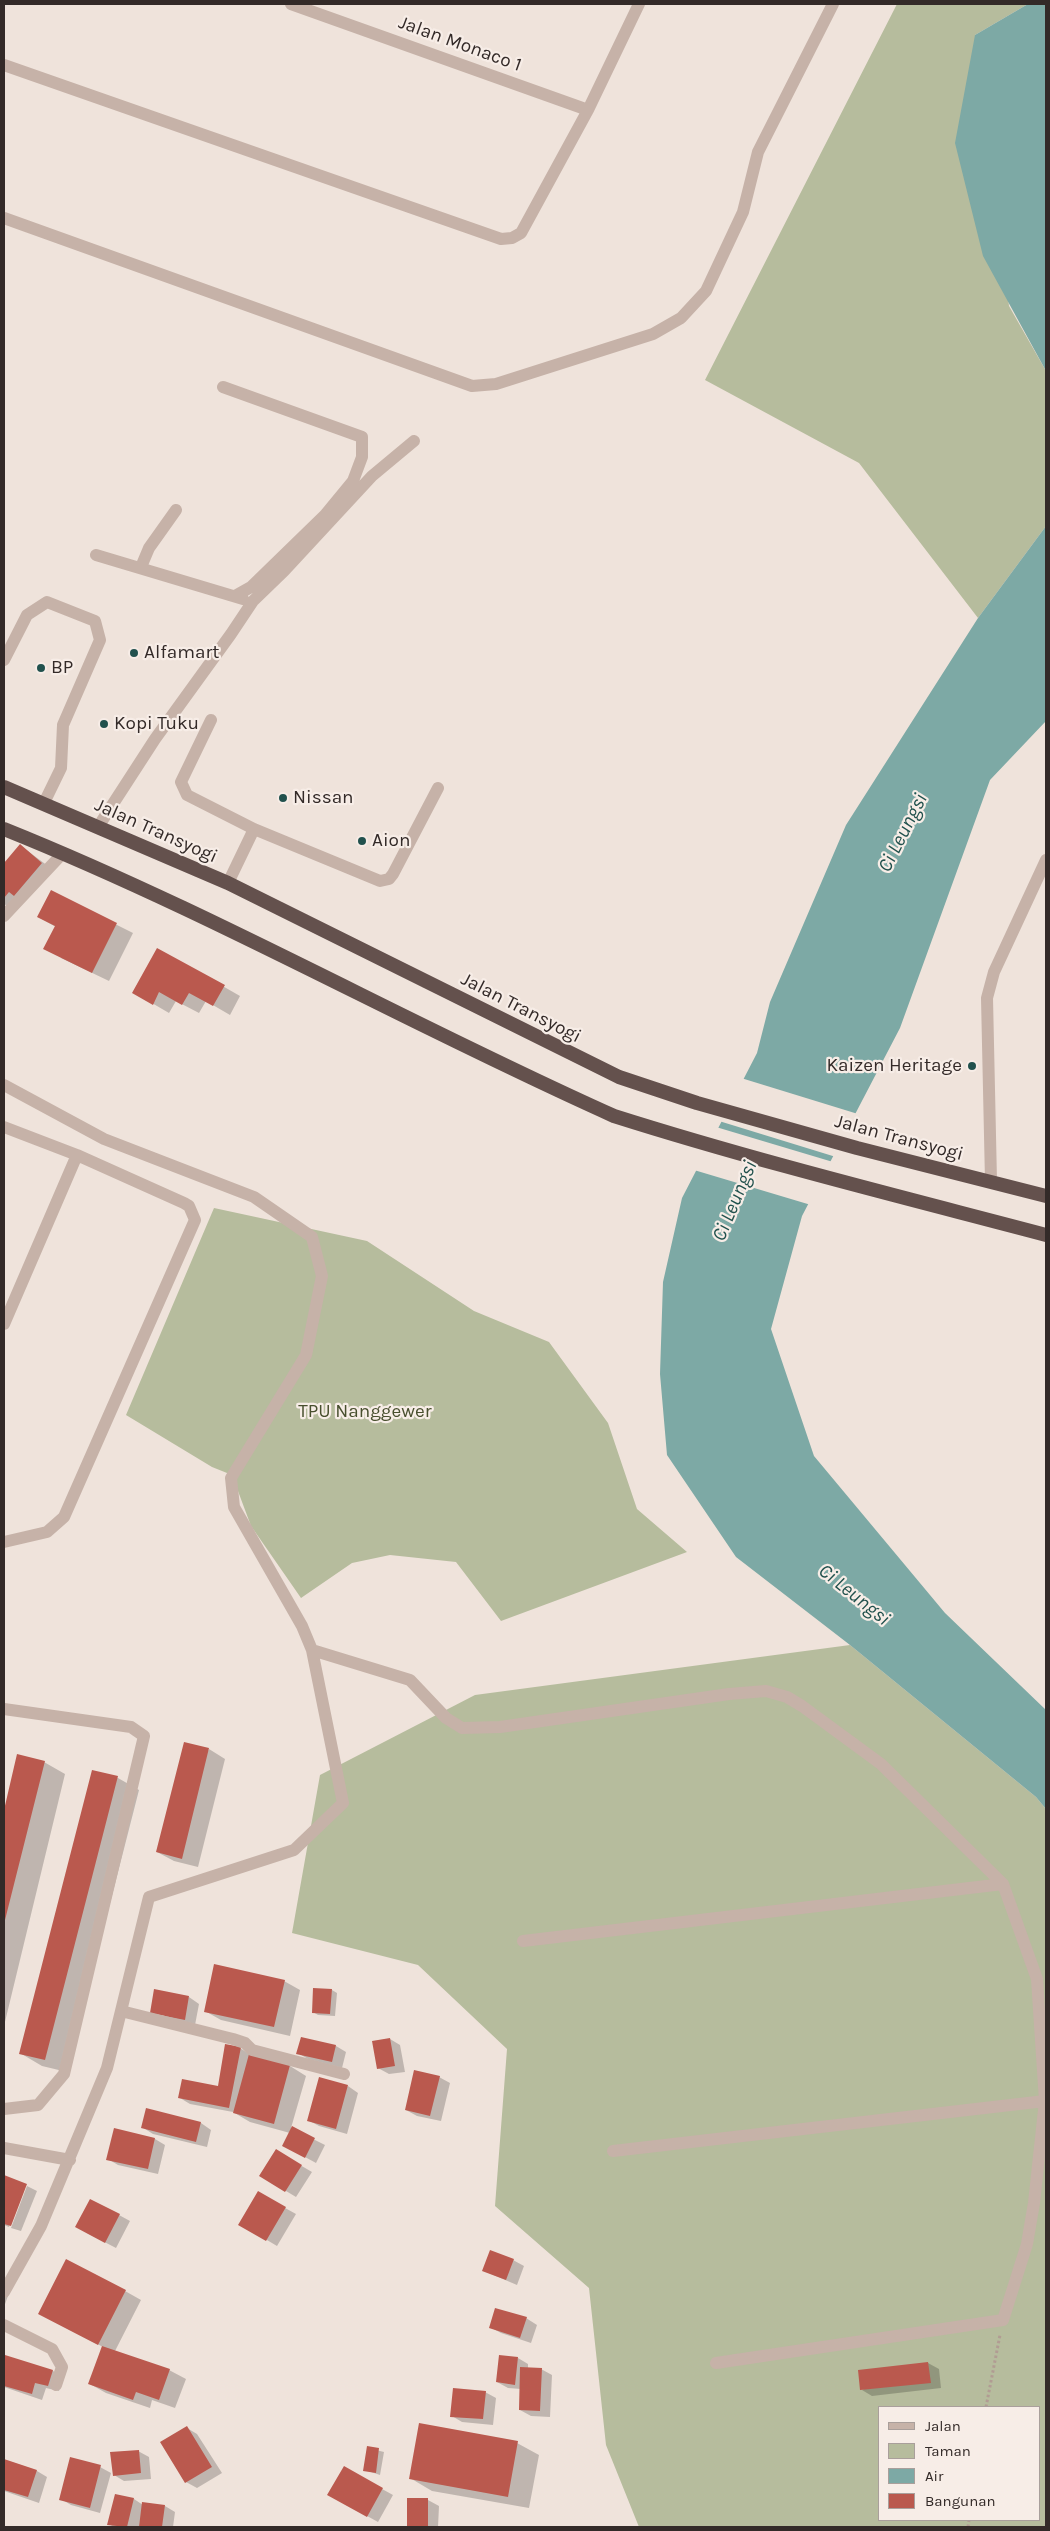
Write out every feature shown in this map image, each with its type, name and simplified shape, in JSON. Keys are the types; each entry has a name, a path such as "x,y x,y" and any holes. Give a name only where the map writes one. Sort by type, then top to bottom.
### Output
{"highway":[{"name":"Jalan Transyogi","path":"4,787 44,802 228,883 593,1066 619,1077 697,1103 857,1148 1046,1196"},
{"path":"4,829 211,919 614,1116 845,1182 1046,1235"}],"street":[{"name":"Jalan Monaco 1","path":"291,4 588,110"},
{"path":"4,65 501,240 512,238 521,233 588,110 639,4"},
{"path":"4,218 472,386 496,384 653,334 680,318 706,292 743,212 758,152 833,4"},
{"path":"223,387 362,436 362,457 353,481 325,515 251,587 235,596"},
{"path":"98,827 155,739 232,634 252,601 284,572 372,476 414,441"},
{"path":"141,567 148,548 176,510"},
{"path":"96,555 252,601"},
{"path":"4,660 27,615 47,602 95,621 100,640 63,725 61,768 44,802"},
{"path":"211,720 181,782 182,789 187,795 254,829 385,881 393,874 438,788"},
{"path":"228,883 254,829"},
{"path":"4,916 62,853"},
{"path":"990,1181 987,998 994,972 1046,860"},
{"path":"4,1085 104,1139 254,1197 312,1237 322,1276 306,1355 232,1478 234,1507 302,1626 312,1650 343,1803 294,1850 149,1897 107,2068 41,2226 4,2292"},
{"path":"4,1127 77,1155 189,1206 196,1220 64,1518 47,1532 4,1542"},
{"path":"4,1324 77,1155"},
{"path":"312,1650 410,1680 446,1718 462,1728 500,1727 730,1694 766,1691 787,1696 881,1764 1003,1884 1037,1979 1045,2100 1034,2204 1027,2244 1004,2320 716,2363"},
{"path":"4,1709 130,1727 144,1736 64,2074 38,2105 4,2109"},
{"path":"523,1941 1003,1884"},
{"path":"121,2011 232,2039 245,2044 252,2050 344,2074"},
{"path":"613,2151 1045,2100"},
{"path":"4,2148 70,2160"},
{"path":"4,2325 52,2349 62,2367 56,2385"}],"path":[{"path":"986,2406 1004,2320"}],"green space":[{"path":"897,4 1028,4 975,35 1009,306 1046,371 1046,526 978,618 859,463 705,380"},
{"name":"TPU Nanggewer","path":"214,1208 367,1241 474,1311 549,1342 608,1423 637,1509 687,1552 501,1621 456,1562 390,1555 352,1563 301,1598 251,1526 232,1475 212,1467 126,1415"},
{"path":"850,1645 1036,1797 1046,1809 1046,2527 639,2527 606,2445 589,2288 495,2206 507,2049 418,1965 292,1933 320,1775 475,1695"}],"water":[{"path":"1028,4 1046,4 1046,371 983,256 955,143 975,35"},
{"name":"Ci Leungsi","path":"1046,526 1046,721 990,780 900,1028 802,1216 771,1329 814,1456 945,1613 1046,1710 1046,1809 1036,1797 850,1645 736,1557 667,1455 660,1374 663,1282 682,1198 757,1053 770,1002 846,825 978,618"}],"pier":[{"path":"741,1078 858,1114 836,1157 719,1121"},
{"path":"716,1127 833,1162 811,1205 694,1170"}],"building":[{"path":"20,844 42,863 14,896 9,892 4,898 4,863"},
{"path":"51,890 117,923 92,973 43,949 55,926 37,917"},
{"path":"157,948 225,985 213,1006 189,993 182,1005 159,992 153,1005 132,993"},
{"path":"184,1742 209,1748 182,1859 156,1852"},
{"path":"17,1754 45,1761 4,1924 4,1810"},
{"path":"92,1770 118,1776 45,2060 19,2054"},
{"path":"214,1964 285,1980 274,2027 204,2012"},
{"path":"313,1988 332,1989 330,2014 312,2013"},
{"path":"154,1989 189,1996 185,2020 150,2013"},
{"path":"301,2037 336,2045 332,2062 296,2054"},
{"path":"390,2038 395,2066 377,2069 372,2041"},
{"path":"225,2044 241,2047 229,2108 178,2098 182,2079 218,2086"},
{"path":"249,2054 290,2065 274,2124 233,2113"},
{"path":"414,2070 440,2076 430,2116 405,2110"},
{"path":"319,2077 348,2085 336,2129 307,2121"},
{"path":"146,2108 201,2122 196,2142 141,2128"},
{"path":"292,2126 315,2138 305,2158 282,2146"},
{"path":"114,2128 155,2138 148,2169 106,2160"},
{"path":"276,2149 302,2165 285,2192 259,2176"},
{"path":"4,2175 27,2184 11,2226 4,2224"},
{"path":"258,2191 286,2207 266,2241 238,2225"},
{"path":"90,2199 120,2214 105,2243 75,2227"},
{"path":"490,2250 514,2259 506,2280 482,2271"},
{"path":"66,2259 126,2290 98,2345 38,2314"},
{"path":"495,2308 527,2317 520,2338 489,2328"},
{"path":"102,2346 170,2369 159,2400 136,2392 133,2400 88,2384"},
{"path":"5,2355 53,2370 48,2386 35,2383 32,2394 4,2386"},
{"path":"499,2355 518,2357 515,2385 496,2382"},
{"path":"928,2362 931,2383 860,2390 858,2370"},
{"path":"520,2367 542,2368 540,2411 519,2410"},
{"path":"453,2388 486,2391 483,2419 450,2417"},
{"path":"419,2423 518,2441 508,2497 409,2479"},
{"path":"187,2426 212,2467 185,2483 160,2442"},
{"path":"367,2446 379,2448 376,2473 363,2471"},
{"path":"139,2450 141,2473 113,2476 110,2452"},
{"path":"70,2457 101,2465 90,2508 59,2500"},
{"path":"4,2459 37,2470 28,2497 4,2490"},
{"path":"344,2466 383,2488 367,2517 327,2495"},
{"path":"115,2494 134,2498 127,2527 107,2525"},
{"path":"407,2498 428,2498 428,2527 407,2527"},
{"path":"142,2502 165,2505 162,2527 139,2527"}],"place":[{"name":"Alfamart","path":"134,653"},
{"name":"BP","path":"41,668"},
{"name":"Kopi Tuku","path":"104,724"},
{"name":"Nissan","path":"283,798"},
{"name":"Aion","path":"362,841"},
{"name":"Kaizen Heritage","path":"972,1066"}]}
